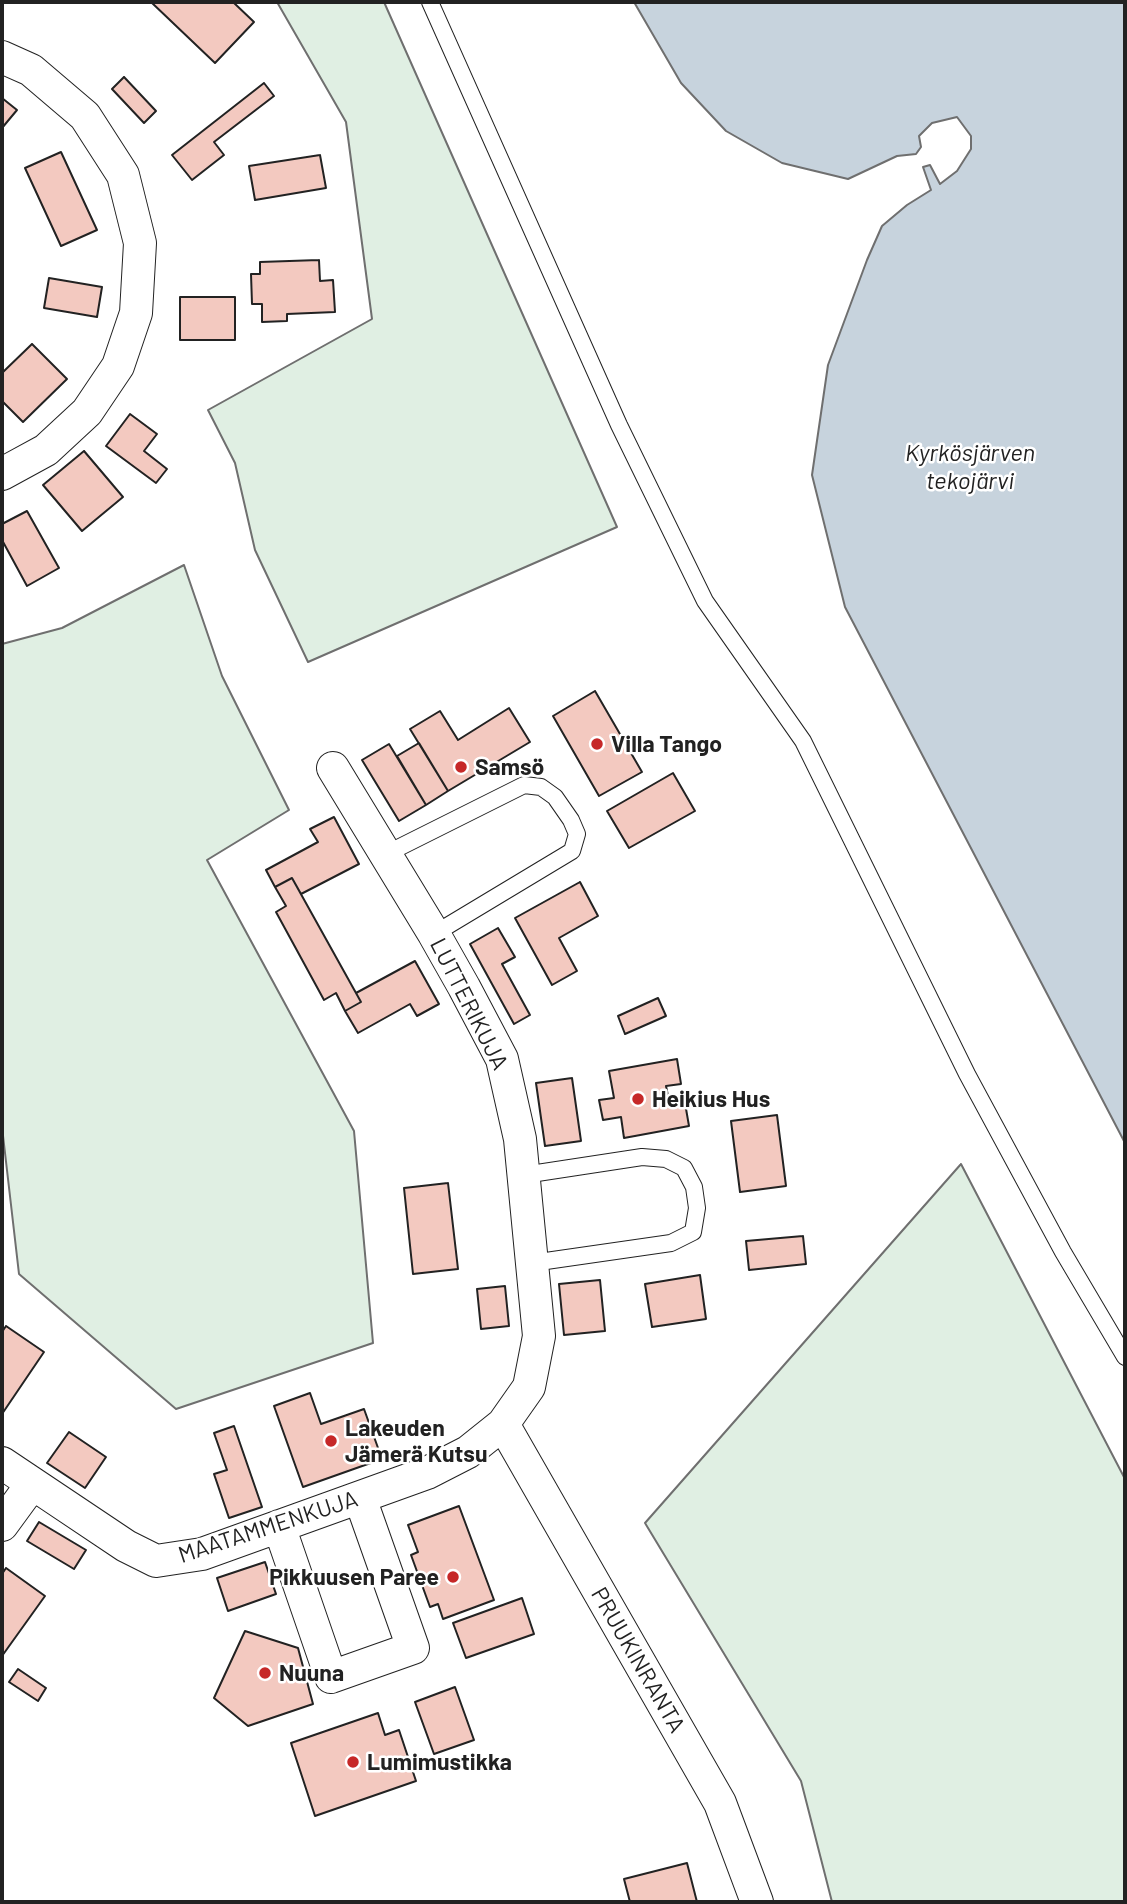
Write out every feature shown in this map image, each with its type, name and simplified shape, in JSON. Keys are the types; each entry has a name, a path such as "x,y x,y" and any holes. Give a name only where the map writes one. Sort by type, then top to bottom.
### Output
{"street":[{"path":"2,57 31,70 85,116 123,175 141,243 136,313 118,366 87,412 77,422 46,450 2,474"},
{"name":"LUTTERIKUJA","path":"333,768 434,934 502,1059 520,1139 539,1336 529,1387 503,1424"},
{"name":"MAATAMMENKUJA","path":"2,1463 126,1546 156,1561 202,1554 427,1473 468,1452 503,1424"},
{"name":"PRUUKINRANTA","path":"503,1424 720,1803 757,1902"},
{"path":"2,1525 32,1484"},
{"path":"279,1526 331,1677 413,1648 360,1498"}],"lane":[{"path":"430,2 619,425 705,601 803,741 967,1074 1063,1252 1125,1357"},
{"path":"384,855 524,785 541,787 555,797 571,820 577,834 572,851 434,934"},
{"path":"523,1175 642,1157 666,1159 684,1168 694,1187 697,1208 693,1232 671,1243 532,1263"}],"green space":[{"path":"277,2 384,2 617,527 308,662 255,550 235,463 208,410 372,319 346,122"},
{"path":"184,565 222,676 289,810 207,860 354,1131 373,1343 176,1409 19,1274 2,1127 2,644 62,628"},
{"path":"961,1164 1125,1479 1125,1902 832,1902 801,1781 645,1523"}],"water":[{"name":"Kyrkösjärven tekojärvi","path":"634,2 1125,2 1125,1143 845,607 812,475 828,365 882,226 907,205 931,190 923,167 930,165 940,184 957,171 971,149 971,136 957,117 932,123 919,136 921,147 916,154 897,156 848,179 782,163 726,131 681,83"}],"building":[{"path":"151,2 233,2 254,22 215,63"},
{"path":"124,77 156,111 144,123 112,89"},
{"path":"264,83 274,96 214,142 224,155 192,180 172,155"},
{"path":"2,98 17,110 2,128"},
{"path":"61,152 97,230 61,246 25,168"},
{"path":"320,155 326,188 255,200 249,166"},
{"path":"319,260 320,281 333,280 335,312 287,314 287,321 262,322 262,304 252,304 251,274 260,274 260,262"},
{"path":"49,278 102,287 97,317 44,308"},
{"path":"180,297 235,297 235,340 180,340"},
{"path":"32,344 67,379 23,422 2,401 2,373"},
{"path":"130,414 157,434 144,451 167,469 156,483 106,446"},
{"path":"84,451 123,497 82,531 43,485"},
{"path":"27,511 59,568 27,586 2,540 2,524"},
{"name":"Villa Tango","path":"595,691 642,772 599,796 553,716"},
{"name":"Samsö","path":"509,708 530,742 448,791 410,729 440,711 458,740"},
{"path":"419,743 448,791 426,805 397,756"},
{"path":"389,744 426,805 399,821 362,760"},
{"path":"673,773 695,811 629,848 607,811"},
{"path":"334,817 359,864 301,894 292,878 275,887 266,870 318,842 310,829"},
{"path":"292,878 361,1002 345,1011 336,993 324,1000 276,912 286,906 275,887"},
{"path":"580,882 598,916 559,938 577,971 552,985 515,918"},
{"path":"498,928 515,957 502,964 530,1015 514,1024 470,944"},
{"path":"415,961 439,1004 417,1016 410,1004 358,1033 345,1011 361,1002 356,993"},
{"path":"658,998 666,1016 625,1034 618,1016"},
{"name":"Heikius Hus","path":"677,1059 681,1084 666,1086 670,1106 685,1103 689,1126 624,1138 621,1117 603,1120 599,1100 614,1098 609,1071"},
{"path":"572,1078 581,1141 545,1146 536,1083"},
{"path":"777,1115 786,1186 740,1192 731,1121"},
{"path":"448,1183 458,1269 413,1274 404,1188"},
{"path":"803,1236 806,1264 749,1270 746,1241"},
{"path":"700,1275 706,1319 652,1327 645,1284"},
{"path":"600,1280 605,1331 564,1335 559,1284"},
{"path":"505,1286 509,1326 481,1329 477,1289"},
{"path":"6,1326 44,1352 2,1414 2,1332"},
{"name":"Lakeuden Jämerä Kutsu","path":"310,1393 321,1424 364,1409 382,1459 303,1487 274,1406"},
{"path":"234,1426 262,1507 229,1518 214,1474 227,1470 214,1433"},
{"path":"69,1432 106,1457 85,1488 47,1463"},
{"name":"Pikkuusen Paree","path":"459,1506 494,1600 443,1619 438,1604 430,1607 411,1555 418,1552 408,1525"},
{"path":"39,1522 86,1550 74,1569 27,1541"},
{"path":"265,1562 276,1594 228,1611 217,1578"},
{"path":"6,1568 45,1596 2,1656 2,1574"},
{"path":"522,1598 534,1634 466,1658 453,1623"},
{"name":"Nuuna","path":"245,1631 298,1648 313,1704 248,1726 214,1698"},
{"path":"18,1669 46,1688 38,1701 9,1682"},
{"path":"455,1687 474,1740 434,1754 415,1702"},
{"name":"Lumimustikka","path":"378,1713 385,1735 399,1730 416,1781 315,1816 291,1743"},
{"path":"687,1863 697,1902 630,1902 624,1879"}],"place":[{"name":"Villa Tango","path":"597,744"},
{"name":"Samsö","path":"461,767"},
{"name":"Heikius Hus","path":"638,1099"},
{"name":"Lakeuden Jämerä Kutsu","path":"331,1441"},
{"name":"Pikkuusen Paree","path":"453,1577"},
{"name":"Nuuna","path":"265,1673"},
{"name":"Lumimustikka","path":"353,1762"}]}
